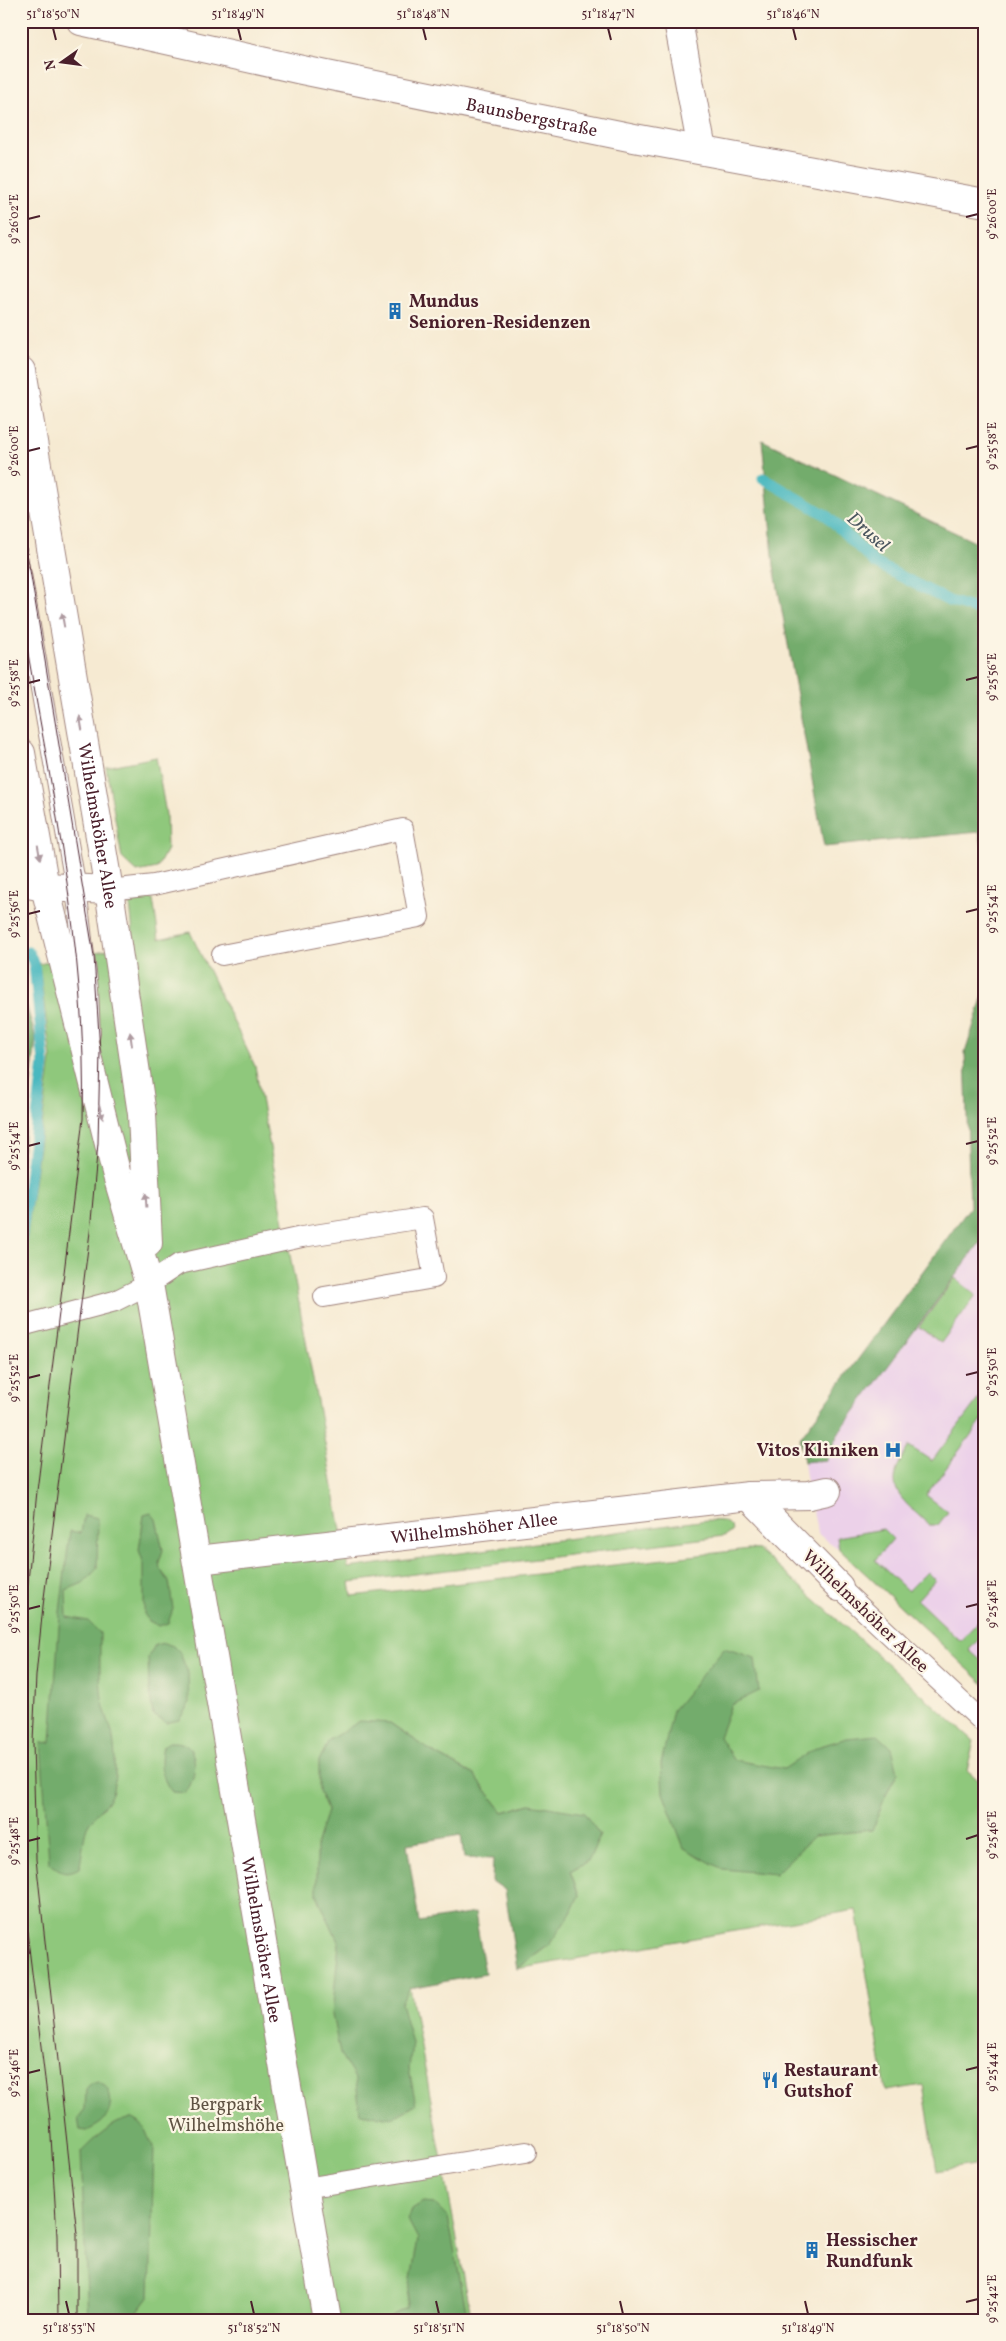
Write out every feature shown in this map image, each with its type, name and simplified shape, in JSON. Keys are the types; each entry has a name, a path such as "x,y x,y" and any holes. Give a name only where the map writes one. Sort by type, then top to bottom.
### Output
{"main road":[{"name":"Baunsbergstraße","path":"81,21 302,70 702,150 985,203"},
{"path":"678,21 702,150"},
{"name":"Wilhelmshöher Allee","path":"21,371 109,890 142,1114 149,1284"},
{"name":"Wilhelmshöher Allee","path":"21,752 33,885 92,1078 116,1172 149,1284 198,1560 243,1837 327,2320"},
{"path":"33,885 109,890"},
{"name":"Wilhelmshöher Allee","path":"198,1560 749,1496 809,1495 827,1491"},
{"name":"Wilhelmshöher Allee","path":"749,1496 839,1587"}],"lane":[{"path":"21,574 76,889 88,989 92,1078"},
{"path":"109,890 154,885 403,829 419,917 222,955"},
{"path":"23,1326 116,1301 149,1284 180,1264 302,1237 423,1218 434,1278 324,1297"},
{"name":"Wilhelmshöher Allee","path":"839,1587 983,1719"},
{"path":"304,2188 526,2152"}],"shaded area":[{"name":"Vitos Kliniken","path":"985,1201 985,1685 839,1549 818,1534 809,1495 800,1438"}],"green space":[{"path":"762,440 985,547 985,857 979,832 824,847 774,566"},
{"path":"156,757 166,814 167,849 157,868 137,872 122,858 106,767"},
{"name":"Bergpark Wilhelmshöhe","path":"146,898 153,899 159,939 190,932 255,1066 348,1568 707,1520 723,1521 731,1526 732,1532 724,1536 350,1582 352,1596 749,1549 759,1550 974,1741 967,1770 985,1786 985,2163 937,2171 923,2085 886,2091 856,1910 517,1969 549,1945 579,1895 570,1871 589,1860 530,1804 503,1812 474,1775 434,1753 390,1723 410,1988 472,2320 21,2320 21,1279 51,1059 39,964 134,944 130,904"},
{"path":"21,986 36,1039 21,1164"},
{"path":"985,989 985,1236 839,1432 826,1460 804,1462 800,1438 970,1207 965,1053"},
{"path":"955,1278 976,1295 941,1343 919,1327"},
{"path":"985,1390 985,1416 926,1495 948,1512 938,1525 929,1525 901,1498 895,1482 896,1472 909,1446 932,1461"},
{"path":"151,1513 156,1519 163,1550 159,1562 160,1569 169,1581 173,1609 168,1623 159,1626 149,1621 144,1614 144,1564 139,1550 144,1515"},
{"path":"84,1515 98,1518 97,1569 83,1583 66,1590 67,1617 88,1621 100,1633 101,1691 112,1732 115,1753 115,1776 111,1795 87,1828 79,1868 67,1872 56,1868 49,1862 41,1743 51,1742 60,1612 70,1531 81,1533"},
{"path":"883,1529 893,1539 875,1560 908,1591 927,1572 935,1580 917,1600 960,1641 978,1622 985,1628 985,1632 969,1650 985,1664 985,1685 839,1549 837,1537"},
{"path":"164,1643 173,1646 180,1653 188,1673 189,1704 179,1720 166,1723 153,1715 149,1689 148,1657 155,1645"},
{"path":"724,1648 755,1658 759,1691 731,1705 719,1737 734,1760 784,1769 817,1747 847,1738 878,1735 892,1748 898,1772 885,1797 872,1830 814,1836 775,1874 722,1869 684,1848 663,1793 661,1764 673,1710"},
{"path":"360,1721 390,1723 434,1753 474,1775 503,1812 530,1804 584,1813 600,1835 589,1860 570,1871 579,1895 571,1913 549,1945 517,1969 505,1890 492,1881 493,1859 464,1858 461,1835 407,1844 419,1922 475,1913 485,1974 410,1988 401,2003 412,2043 409,2069 416,2105 392,2118 360,2113 356,2080 340,2054 332,2014 339,1943 317,1895 317,1843 327,1810 319,1791 319,1761 329,1740"},
{"path":"169,1742 187,1746 194,1758 195,1766 192,1781 185,1793 172,1792 163,1776 161,1765 163,1746"},
{"path":"98,2081 107,2088 109,2093 109,2110 104,2120 98,2125 87,2131 80,2130 78,2118 85,2109 86,2089 91,2083"},
{"path":"131,2118 144,2127 154,2146 150,2295 135,2315 135,2320 88,2320 81,2152 110,2127"},
{"path":"423,2202 434,2203 448,2217 468,2320 389,2320 389,2317 406,2308 418,2239 408,2220 412,2209"}],"waterway":[{"name":"Drusel","path":"763,478 826,515 875,563 949,601 985,612"},
{"path":"21,1241 44,1063 34,963 28,952"}],"tram line":[{"path":"21,516 94,956 100,1051 98,1143 90,1232 43,1606 36,1676 33,1742 36,1859 77,2234 77,2320"},
{"path":"21,613 54,801 73,928 83,1055 83,1119 37,1491 21,1651"},
{"path":"21,1882 50,2120 57,2236 58,2320"}],"place":[{"name":"Mundus Senioren-Residenzen","path":"395,311"},
{"name":"Vitos Kliniken","path":"893,1450"},
{"name":"Restaurant Gutshof","path":"770,2080"},
{"name":"Hessischer Rundfunk","path":"812,2250"}]}
